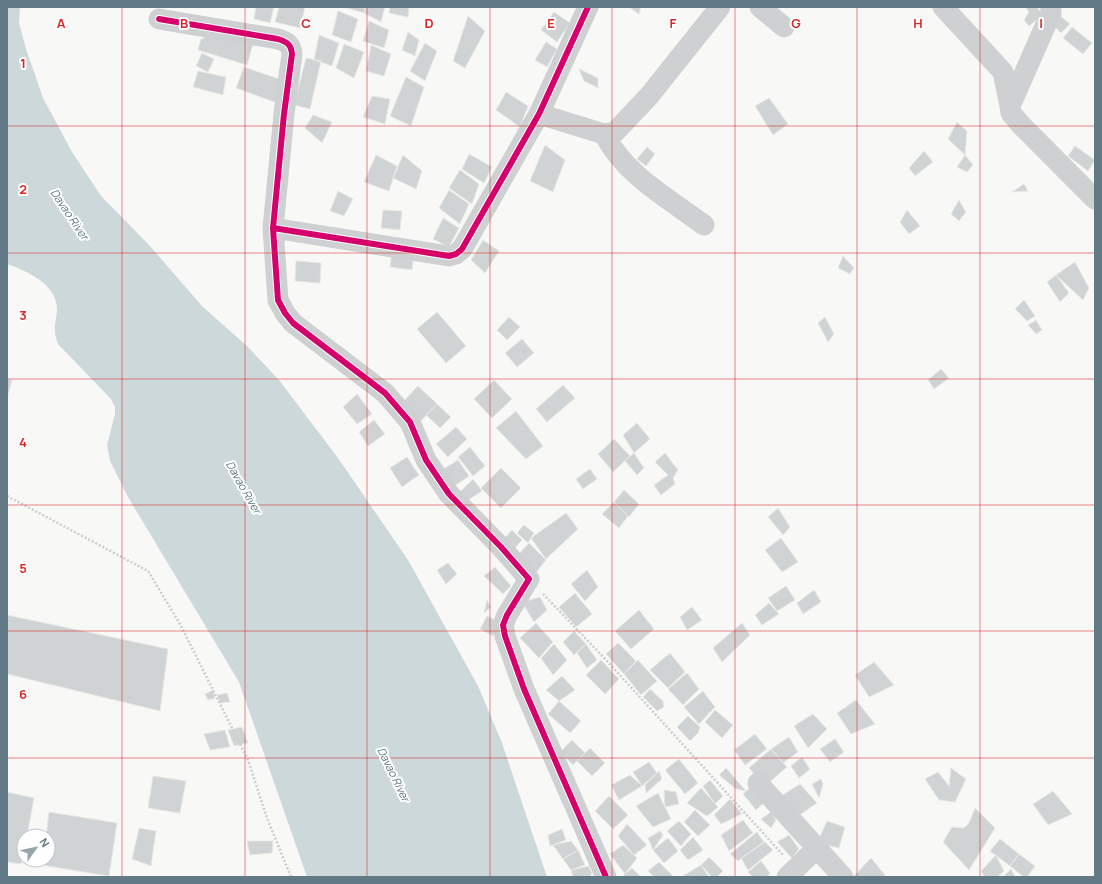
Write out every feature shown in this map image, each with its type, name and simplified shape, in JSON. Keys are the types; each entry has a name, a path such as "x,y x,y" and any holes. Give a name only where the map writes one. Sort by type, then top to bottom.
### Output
{"street":[{"path":"273,228 449,256 456,254 462,249 539,114 588,7"},
{"path":"539,114 604,134 615,132 649,96 720,7"},
{"path":"760,7 784,27"},
{"path":"944,7 1003,72 1011,113 1021,125 1095,199"},
{"path":"1010,106 1051,13 1051,7"},
{"path":"159,19 278,39 287,42 291,46 292,54 284,114 273,228 278,300 285,314 293,323 385,393 410,422 426,460 449,494 501,547 529,579 507,615 503,625 505,636 524,689 606,877"},
{"path":"604,134 612,148 628,168 704,225"},
{"path":"758,783 842,877"},
{"path":"791,873 817,848"}],"path":[{"path":"7,496 148,571 187,636 248,760 267,818 292,877"},
{"path":"529,579 608,662 791,873"}],"water":[{"name":"Davao River","path":"7,7 20,7 19,23 26,49 43,98 72,152 101,196 149,245 202,306 247,346 279,380 338,458 408,560 478,686 502,743 547,877 307,877 239,682 128,497 110,461 107,445 115,414 115,407 111,399 58,344 55,330 57,310 56,301 47,286 23,270 7,264"}],"building":[{"path":"256,7 274,7 270,23 254,19"},
{"path":"279,7 305,7 300,28 275,22"},
{"path":"344,7 365,7 364,13"},
{"path":"366,7 385,7 381,22 364,13"},
{"path":"390,7 409,7 408,17 389,13"},
{"path":"641,7 639,14 630,8"},
{"path":"1025,7 1037,7 1043,15 1029,26 1024,20 1029,12"},
{"path":"338,11 358,19 351,42 332,35"},
{"path":"554,12 570,23 557,42 541,30"},
{"path":"1057,13 1070,24 1061,33 1049,21"},
{"path":"468,16 485,31 465,68 453,61"},
{"path":"369,21 389,30 384,48 363,41"},
{"path":"1072,27 1092,43 1083,54 1063,38"},
{"path":"221,29 255,37 247,65 198,50 201,39"},
{"path":"408,32 419,40 415,56 402,50"},
{"path":"319,35 339,43 332,66 314,60"},
{"path":"546,42 557,49 547,67 535,60"},
{"path":"425,43 437,51 425,81 410,71"},
{"path":"344,44 364,52 354,78 336,68"},
{"path":"371,45 391,54 384,76 366,71"},
{"path":"202,53 214,59 208,72 196,66"},
{"path":"306,58 321,61 310,109 294,105"},
{"path":"244,67 285,81 277,103 236,88"},
{"path":"579,69 598,78 598,88 584,81"},
{"path":"198,71 226,77 223,95 193,87"},
{"path":"406,77 424,87 411,126 390,116"},
{"path":"506,92 528,106 520,127 496,110"},
{"path":"372,96 390,99 385,124 363,117"},
{"path":"769,98 788,124 773,135 755,106"},
{"path":"313,115 332,122 322,143 305,128"},
{"path":"957,122 967,131 965,155 948,139"},
{"path":"545,145 565,160 553,192 530,181"},
{"path":"1075,146 1095,160 1088,171 1068,156"},
{"path":"647,147 655,154 646,166 637,159"},
{"path":"924,151 933,162 915,176 909,168"},
{"path":"469,154 492,167 484,183 462,169"},
{"path":"376,155 397,166 389,191 364,182"},
{"path":"403,155 422,171 416,189 393,178"},
{"path":"965,155 973,165 967,172 957,167"},
{"path":"460,170 479,184 472,204 449,188"},
{"path":"1024,184 1028,191 1012,192"},
{"path":"449,190 469,204 460,224 439,208"},
{"path":"338,191 353,199 344,216 330,211"},
{"path":"959,200 966,212 959,221 951,214"},
{"path":"383,210 402,211 400,230 381,228"},
{"path":"907,210 920,226 909,234 900,222"},
{"path":"443,218 459,228 449,247 433,239"},
{"path":"483,240 499,251 485,273 471,260"},
{"path":"392,249 414,253 412,270 390,267"},
{"path":"843,256 854,268 850,274 838,268"},
{"path":"296,261 321,263 320,283 295,281"},
{"path":"1075,262 1089,288 1083,300 1056,275"},
{"path":"1056,275 1069,293 1060,302 1047,282"},
{"path":"1024,300 1035,316 1027,321 1015,309"},
{"path":"437,312 466,346 446,363 417,329"},
{"path":"509,317 520,327 507,340 497,330"},
{"path":"825,317 834,334 828,342 818,323"},
{"path":"1036,320 1042,330 1036,334 1028,325"},
{"path":"522,339 534,353 517,367 505,353"},
{"path":"941,369 949,378 934,389 928,380"},
{"path":"7,379 12,380 7,399"},
{"path":"494,380 512,399 492,418 474,399"},
{"path":"563,385 575,398 547,422 536,409"},
{"path":"418,386 437,404 419,423 400,405"},
{"path":"357,394 372,414 357,424 343,407"},
{"path":"437,404 451,417 440,428 426,415"},
{"path":"516,411 543,446 526,459 496,428"},
{"path":"374,420 385,434 368,446 359,432"},
{"path":"637,423 650,439 634,453 623,435"},
{"path":"456,427 467,439 448,457 436,444"},
{"path":"614,439 630,456 613,472 598,454"},
{"path":"470,447 485,466 473,476 458,457"},
{"path":"634,453 644,468 637,475 625,461"},
{"path":"665,453 678,470 673,478 675,484 661,495 654,485 668,475 655,462"},
{"path":"407,457 419,475 402,487 390,468"},
{"path":"458,460 469,476 453,487 440,471"},
{"path":"501,468 521,488 501,508 481,488"},
{"path":"590,469 597,479 583,489 576,479"},
{"path":"473,479 482,491 465,502 458,494"},
{"path":"624,490 639,504 629,517 614,502"},
{"path":"614,502 628,516 619,528 602,514"},
{"path":"778,508 790,527 783,535 768,517"},
{"path":"566,513 578,529 546,559 531,538"},
{"path":"524,525 534,533 528,543 517,533"},
{"path":"512,530 522,540 514,549 504,539"},
{"path":"781,538 798,562 782,572 765,550"},
{"path":"529,543 546,560 535,574 517,556"},
{"path":"448,563 457,574 446,584 437,570"},
{"path":"495,567 511,586 503,594 484,576"},
{"path":"587,570 598,587 585,601 571,584"},
{"path":"786,586 795,600 777,611 768,598"},
{"path":"814,590 821,602 803,614 797,603"},
{"path":"575,593 592,614 576,627 559,607"},
{"path":"540,597 547,610 534,622 522,602"},
{"path":"487,600 491,607 484,613"},
{"path":"769,603 779,614 762,625 755,615"},
{"path":"692,607 702,620 687,630 680,617"},
{"path":"639,610 654,629 631,649 615,631"},
{"path":"7,615 168,649 160,711 7,674"},
{"path":"487,616 500,622 493,636 480,629"},
{"path":"536,623 553,642 539,658 520,638"},
{"path":"742,623 750,635 722,662 713,648"},
{"path":"574,631 586,644 574,655 563,642"},
{"path":"618,643 636,661 624,674 606,654"},
{"path":"554,644 567,660 553,675 541,658"},
{"path":"586,644 597,660 587,668 577,653"},
{"path":"670,653 685,672 668,688 650,670"},
{"path":"601,660 619,679 605,694 586,675"},
{"path":"638,660 657,681 641,695 624,674"},
{"path":"874,662 894,685 869,697 855,675"},
{"path":"687,673 699,689 683,705 668,689"},
{"path":"562,676 575,690 559,701 546,690"},
{"path":"650,689 663,701 664,707 657,711 643,697"},
{"path":"213,690 215,698 208,700 205,694"},
{"path":"703,691 715,707 699,724 684,707"},
{"path":"227,693 230,702 220,703 217,695"},
{"path":"856,700 875,724 851,734 837,713"},
{"path":"559,701 581,721 570,733 548,714"},
{"path":"715,710 733,725 722,738 705,722"},
{"path":"813,714 827,729 808,748 794,726"},
{"path":"688,716 700,727 698,733 690,741 677,727"},
{"path":"242,727 248,743 234,746 228,730"},
{"path":"225,730 230,747 210,750 204,734"},
{"path":"755,734 767,749 745,765 734,750"},
{"path":"789,737 798,752 783,763 771,749"},
{"path":"835,739 844,752 830,762 820,749"},
{"path":"572,740 585,753 573,765 560,752"},
{"path":"590,748 605,763 592,776 577,761"},
{"path":"771,749 787,767 765,786 749,768"},
{"path":"802,757 810,769 799,778 791,766"},
{"path":"679,759 698,783 685,794 665,770"},
{"path":"649,762 657,773 642,786 633,772"},
{"path":"726,768 746,791 736,789 719,775"},
{"path":"951,768 966,779 955,802 939,800 925,779 938,772 949,786"},
{"path":"659,771 662,779 646,793 645,785"},
{"path":"630,775 642,786 619,800 611,785"},
{"path":"153,776 186,781 180,813 148,808"},
{"path":"821,779 823,784 819,798 812,784"},
{"path":"710,780 723,796 715,804 703,786"},
{"path":"755,783 768,799 756,810 743,794"},
{"path":"800,784 817,803 795,818 781,796"},
{"path":"701,788 718,807 707,816 687,803"},
{"path":"664,790 676,792 679,804 665,807"},
{"path":"1053,791 1072,814 1048,825 1033,804"},
{"path":"7,792 34,798 28,828 16,828 16,863 7,862"},
{"path":"658,793 671,819 653,827 636,806"},
{"path":"609,796 628,815 613,829 595,811"},
{"path":"730,799 742,814 721,824 714,815"},
{"path":"975,808 995,828 969,870 943,842 952,827 964,828 969,823"},
{"path":"695,810 710,825 698,836 684,822"},
{"path":"49,812 117,823 109,876 56,867 56,828 47,828"},
{"path":"771,812 776,820 771,828 761,819"},
{"path":"743,820 753,833 729,851 721,835"},
{"path":"679,821 691,834 681,846 667,831"},
{"path":"827,821 845,827 839,848 817,843"},
{"path":"627,824 647,845 634,855 618,836"},
{"path":"139,828 156,831 151,866 132,859"},
{"path":"562,829 566,840 550,846 548,835"},
{"path":"660,831 663,835 653,850 648,838"},
{"path":"757,832 764,842 738,861 730,854"},
{"path":"789,835 799,849 792,858 777,842"},
{"path":"693,837 703,850 688,860 680,850"},
{"path":"668,838 678,851 664,863 653,850"},
{"path":"1000,839 1019,854 1010,866 990,851"},
{"path":"247,841 273,841 272,853 250,855"},
{"path":"571,841 578,850 563,859 553,845"},
{"path":"765,842 773,850 748,870 741,858"},
{"path":"623,845 637,858 625,874 610,854"},
{"path":"578,850 585,865 571,870 563,859"},
{"path":"1019,854 1035,866 1027,877 1024,877 1010,866"},
{"path":"996,855 1004,871 997,877 985,877 981,871"},
{"path":"709,857 723,871 717,877 712,877 701,865"},
{"path":"871,858 885,875 883,877 853,877"},
{"path":"761,861 770,873 767,877 753,877 748,872"},
{"path":"659,862 674,877 654,877 648,871"},
{"path":"701,865 709,877 681,877"},
{"path":"589,866 592,874 589,877 573,877 571,870"},
{"path":"632,868 641,877 622,877 625,874"},
{"path":"1011,869 1015,877 1003,877"}],"cycle path":[{"path":"273,228 449,256 456,254 462,249 539,114 588,7"},
{"path":"159,19 278,39 286,42 290,46 292,54 284,114 273,228 278,300 285,313 293,323 385,393 410,422 426,460 449,494 501,547 529,579 507,615 503,625 505,636 524,689 606,877"}]}
